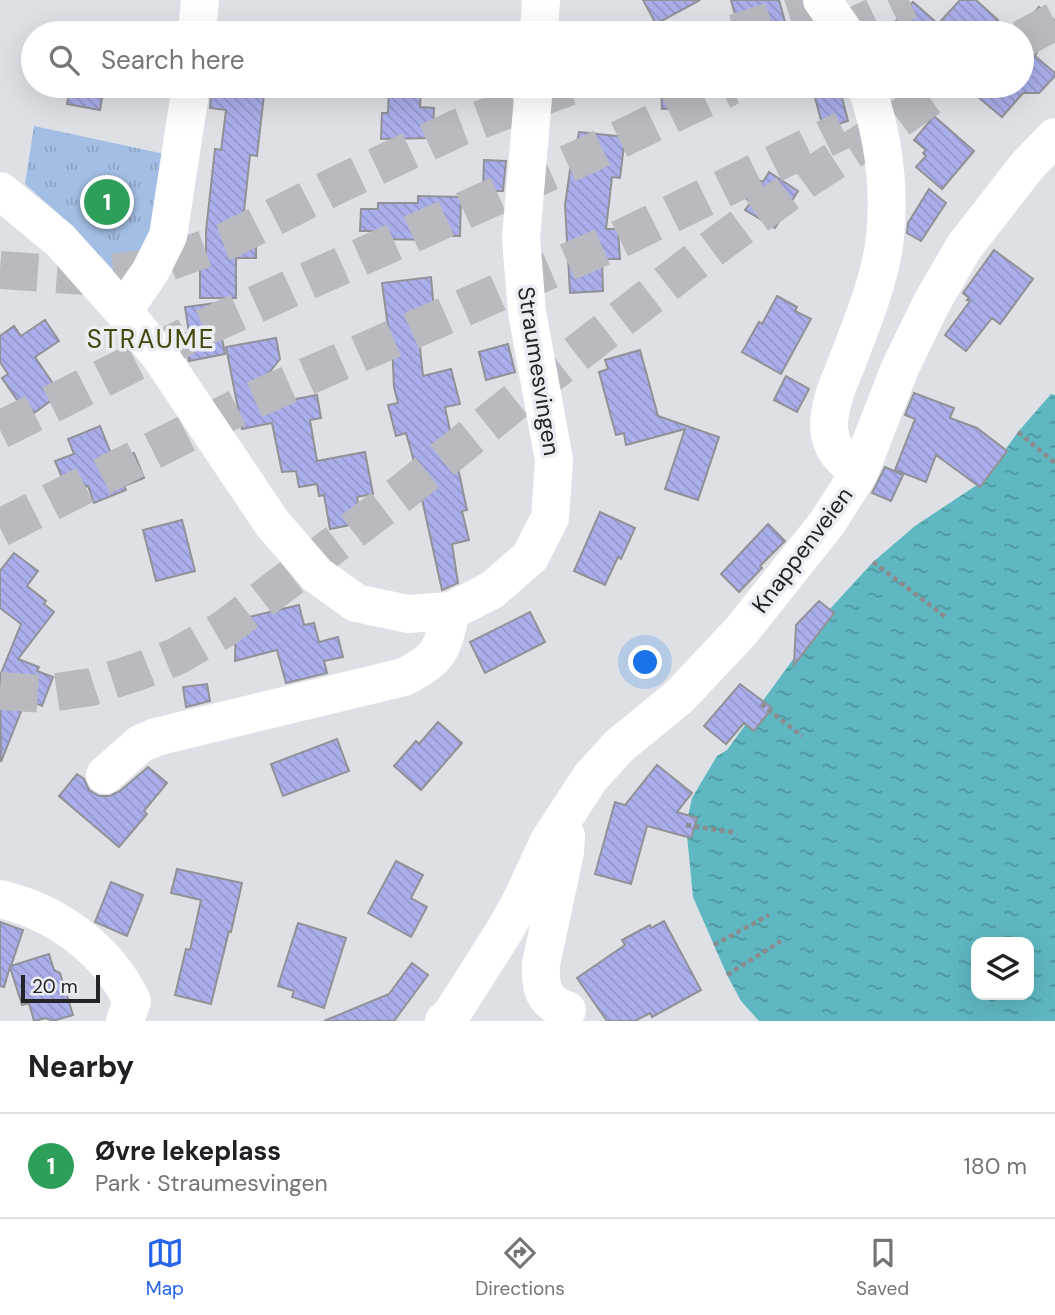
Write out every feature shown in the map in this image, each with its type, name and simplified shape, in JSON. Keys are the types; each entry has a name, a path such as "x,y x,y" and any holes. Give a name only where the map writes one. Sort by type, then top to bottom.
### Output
{"street":[{"path":"198,21 200,0"},
{"path":"540,21 541,0"},
{"path":"822,0 837,21"},
{"path":"123,311 150,272 168,236 189,98"},
{"name":"Straumesvingen","path":"0,191 60,240 123,311 160,356 272,523 317,575 356,603 408,614 452,611 492,590 530,557 550,518 554,460 527,312 521,238 533,98"},
{"path":"859,473 842,460 832,444 829,426 832,402 876,282 885,238 887,191 881,146 869,98"},
{"name":"Knappenveien","path":"444,1021 451,1015 511,921 561,819 590,778 619,746 680,696 742,630 827,523 859,473 900,368 931,304 964,247 1027,166 1055,136"},
{"path":"106,775 140,744 156,737 404,677 427,665 437,656 446,636 452,611"},
{"path":"561,819 566,835 565,852 541,964 540,982 545,995 556,1006 567,1010"},
{"path":"4,900 50,916 71,929 91,947 128,992 132,1001 125,1021"}],"path":[{"path":"1018,432 1055,463"},
{"path":"873,562 947,618"},
{"path":"761,704 802,736"},
{"path":"686,825 737,833"},
{"path":"713,945 769,915"},
{"path":"727,975 781,941"}],"green space":[{"path":"34,126 174,156 137,277 121,278 70,224 25,184"}],"water":[{"path":"1051,394 1055,395 1055,1021 759,1021 741,1001 727,975 693,897 686,825 692,798 717,756 727,750 829,610 873,562 915,526 983,481 1018,432"}],"building":[{"path":"643,0 700,0 662,21 654,21"},
{"path":"731,0 779,0 785,21 737,21"},
{"path":"960,0 976,0 998,20 997,21 941,21"},
{"path":"913,2 935,21 896,21"},
{"path":"1039,7 1054,20 1035,56 1055,73 1055,76 1039,93 1034,93 1034,21 1027,21"},
{"path":"68,98 102,98 100,110 67,104"},
{"path":"211,98 264,98 257,156 250,155 242,230 256,230 256,258 236,258 236,298 200,298 200,256 206,256 215,149 221,150 226,110 210,108"},
{"path":"389,98 420,98 420,107 434,108 433,138 381,139 382,113 388,113"},
{"path":"662,98 693,98 693,108 662,109"},
{"path":"815,98 842,98 848,121 823,128"},
{"path":"979,98 1019,98 1002,117"},
{"path":"934,116 974,151 942,189 916,167 926,156 923,153 926,150 914,140"},
{"path":"579,132 625,137 620,178 612,177 606,229 618,229 620,259 602,259 603,291 570,293 565,205 574,142 577,142"},
{"path":"484,160 506,161 503,191 483,191"},
{"path":"769,172 798,191 775,228 745,210 751,202 745,198 757,179 763,182"},
{"path":"929,189 946,203 921,241 907,233 908,223"},
{"path":"418,196 461,197 460,236 433,236 433,240 377,239 377,231 360,231 361,209 378,209 378,203 418,203"},
{"path":"994,250 1033,279 1000,324 992,318 966,351 945,335 970,301 963,293"},
{"path":"431,277 434,310 416,311 423,376 451,369 460,404 445,407 467,510 462,511 469,540 452,544 458,583 442,590 406,433 396,436 388,405 398,403 394,387 392,342 382,283"},
{"path":"777,296 797,307 795,311 811,319 781,374 742,352 759,322 762,324"},
{"path":"215,303 225,354 189,361 183,334 189,333 185,307"},
{"path":"45,320 59,341 35,357 60,394 34,413 30,407 24,410 2,378 8,374 0,362 0,336 14,326 21,336"},
{"path":"276,338 280,359 268,374 274,403 317,395 321,418 310,420 317,461 365,452 373,494 357,497 361,523 330,529 324,495 319,496 317,484 299,487 296,471 282,472 272,423 242,429 226,347"},
{"path":"508,344 515,372 486,380 479,352"},
{"path":"640,350 658,416 719,437 698,500 665,489 685,429 626,445 624,433 616,435 599,372 608,369 605,360"},
{"path":"786,376 809,389 797,412 774,400"},
{"path":"914,393 954,408 950,418 977,428 1007,451 980,487 936,455 926,482 895,470 915,419 905,415"},
{"path":"100,426 114,461 134,453 144,478 124,486 126,490 94,503 88,486 69,494 55,461 74,454 68,439"},
{"path":"885,467 903,475 891,501 872,493"},
{"path":"600,512 635,528 605,585 574,571"},
{"path":"182,520 195,571 156,581 143,530"},
{"path":"768,524 785,541 739,592 721,574"},
{"path":"14,553 38,571 27,586 46,601 44,604 54,612 18,659 39,667 37,671 53,677 42,706 26,699 1,762 0,676 21,624 0,608 0,571"},
{"path":"819,601 834,613 794,665 796,625"},
{"path":"299,605 304,625 314,623 319,642 338,637 343,657 324,661 327,673 286,683 277,650 235,661 236,620"},
{"path":"530,612 545,642 485,673 470,642"},
{"path":"207,684 210,701 186,707 183,687"},
{"path":"740,684 772,708 754,731 744,723 726,744 704,726"},
{"path":"438,722 462,743 421,790 394,766 416,741 419,744"},
{"path":"337,739 349,771 283,796 271,764"},
{"path":"657,765 692,793 677,812 697,818 691,838 647,826 631,884 595,874 615,802 625,805"},
{"path":"148,767 167,783 144,811 147,814 119,847 59,796 77,774 84,779 89,790 99,796 110,796"},
{"path":"396,861 423,875 411,898 427,907 411,937 368,913"},
{"path":"177,869 242,883 211,1004 175,995 186,949 190,950 201,900 171,893"},
{"path":"111,882 143,895 127,936 95,922"},
{"path":"664,921 701,990 652,1017 650,1013 635,1021 607,1021 577,978 625,945 622,940 650,925 651,928"},
{"path":"0,922 23,930 11,966 49,954 54,970 60,973 73,1015 53,1021 46,1018 34,1021 29,1003 22,1005 10,967 4,987 0,986"},
{"path":"298,923 346,938 324,1008 292,997 294,991 278,986"},
{"path":"412,963 428,975 394,1021 324,1021 389,994"}],"tunnel":[{"path":"772,21 836,0"},
{"path":"865,21 909,0"},
{"path":"1034,32 1055,21"},
{"path":"0,270 87,276 152,268 229,240 458,128 539,98"},
{"path":"0,430 201,329 585,156 706,98"},
{"path":"0,691 43,694 91,687 177,656 224,629 403,492 702,256 808,178 928,98"},
{"path":"0,528 249,402 618,240 843,130"}],"place":[{"name":"Øvre lekeplass","path":"107,202"}],"district":[{"name":"STRAUME","path":"151,339"}]}
